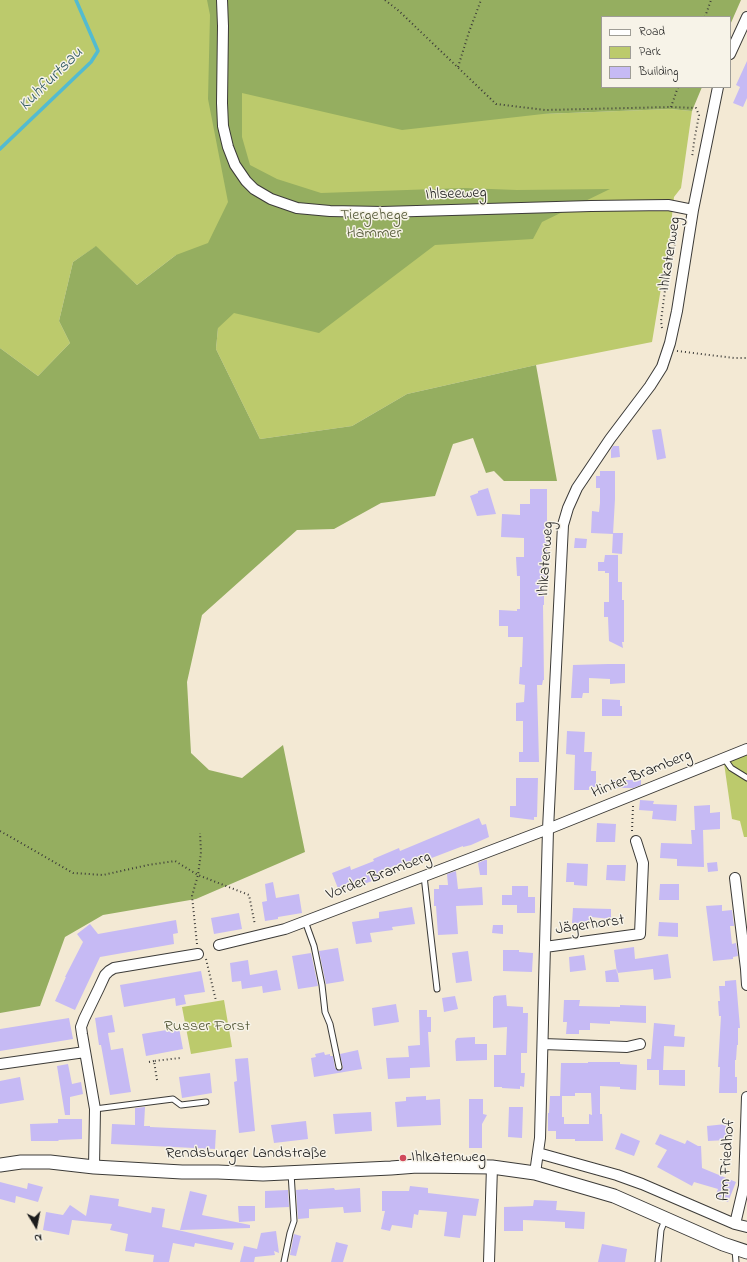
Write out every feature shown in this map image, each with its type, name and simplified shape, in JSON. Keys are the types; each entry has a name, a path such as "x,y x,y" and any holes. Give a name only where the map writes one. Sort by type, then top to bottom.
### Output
{"street":[{"name":"Ihlseeweg","path":"222,0 223,126 234,165 246,182 254,189 271,199 297,208 330,211 382,212 668,205 693,210"},
{"path":"731,52 747,17"},
{"name":"Ihlkatenweg","path":"535,1173 540,1138 548,829 562,538 565,516 577,488 586,474 658,374 668,349 677,311 693,210 718,88"},
{"name":"Hinter Bramberg","path":"548,829 747,749"},
{"name":"Vorder Bramberg","path":"219,945 285,929 548,829"},
{"name":"Jägerhorst","path":"545,947 640,934 643,863 636,841"},
{"path":"735,878 747,985"},
{"path":"94,1167 95,1109 81,1027 99,988 109,971 114,968 202,955"},
{"path":"543,1044 627,1047 640,1044"},
{"path":"0,1064 85,1052"},
{"name":"Am Friedhof","path":"736,1224 743,1207 747,1097"},
{"path":"538,1153 617,1175 736,1224 747,1227"},
{"name":"Rendsburger Landstraße","path":"0,1165 21,1162 50,1162 94,1167 182,1172 263,1174 417,1166 492,1167 535,1173 614,1196 741,1250"},
{"path":"489,1262 492,1167"}],"lane":[{"path":"724,758 731,768 747,778"},
{"path":"424,876 437,989"},
{"path":"305,921 314,946 322,985 325,1012 330,1024 339,1067"},
{"path":"95,1109 173,1099 181,1105 206,1102"},
{"path":"284,1262 290,1232 294,1221 291,1172"},
{"path":"658,1262 661,1230 666,1218"},
{"path":"736,1262 741,1250"}],"path":[{"path":"385,0 399,11 496,104 545,110 671,107 678,88"},
{"path":"458,67 468,32 481,0"},
{"path":"705,16 711,0"},
{"path":"668,349 734,358 747,358"},
{"path":"633,795 631,830 636,841"},
{"path":"0,831 73,873 103,875 148,865 175,861 198,875 249,895 257,935"},
{"path":"200,833 201,852 198,875 192,896 202,955 216,1001"},
{"path":"149,1062 180,1058"},
{"path":"154,1061 157,1080"}],"green space":[{"name":"Tiergehege Hammer","path":"0,0 374,0 492,108 543,114 670,109 692,111 681,188 674,197 670,234 652,342 536,365 407,394 352,426 260,439 216,349 218,328 176,255 137,285 95,247 73,262 59,321 70,343 38,376 0,348"},
{"path":"207,0 741,0 731,23 731,16 601,16 601,88 702,88 692,111 670,109 543,114 402,130 242,93 242,137 250,165 277,179 321,193 464,188 517,190 610,189 542,222 533,239 435,245 319,333 234,313 218,328 216,349 260,439 352,426 407,394 536,365 557,481 504,481 494,471 486,473 473,438 453,444 435,496 381,503 334,529 297,530 202,615 187,682 191,753 209,770 242,778 283,745 305,852 196,899 103,915 65,937 40,1006 0,1013 0,348 38,376 70,343 59,321 73,262 96,246 137,285 176,255 208,243 228,202 208,99 210,15"},
{"path":"747,754 747,837 744,837 740,821 732,819 724,763"},
{"name":"Russer Forst","path":"224,1000 232,1047 191,1054 182,1007"}],"building":[{"path":"747,61 747,98 743,107 733,103 740,87 736,85"},
{"path":"661,429 666,458 657,460 652,430"},
{"path":"613,446 619,446 620,457 611,458 611,450"},
{"path":"600,471 615,471 613,534 591,533 592,511 599,512 600,488 596,488 596,476 600,476"},
{"path":"488,488 496,514 477,516 470,496 478,493 478,491"},
{"path":"530,489 547,489 548,521 546,582 544,582 543,605 544,680 542,685 537,685 539,762 519,762 519,752 523,752 523,721 516,721 516,703 524,702 525,685 519,684 520,667 522,667 523,637 508,637 508,626 499,626 499,610 517,611 517,609 520,609 520,576 517,576 516,557 524,557 524,538 501,537 502,514 520,515 520,504 530,504"},
{"path":"613,533 623,533 622,554 612,553"},
{"path":"575,538 587,539 586,548 574,548"},
{"path":"605,555 618,555 618,582 622,582 622,600 624,600 623,648 609,641 608,617 604,617 604,602 609,602 609,573 605,573 605,571 598,571 598,562 604,562"},
{"path":"625,664 625,683 610,684 610,679 589,678 589,693 583,693 582,698 571,698 573,665"},
{"path":"602,699 620,700 620,706 622,706 622,716 602,716"},
{"path":"567,731 585,732 584,752 592,752 591,771 596,771 596,787 589,787 589,790 574,790 575,755 566,754"},
{"path":"516,778 538,778 537,817 534,817 534,820 510,817 510,806 516,806"},
{"path":"613,780 641,780 641,785 633,788 613,788"},
{"path":"640,800 654,801 653,804 677,805 676,821 652,819 653,811 639,810"},
{"path":"710,805 710,813 720,812 720,829 703,830 704,867 677,866 677,859 660,858 661,843 692,844 691,830 695,830 694,806"},
{"path":"479,818 482,825 486,824 489,837 471,845 463,846 416,864 415,861 406,864 379,875 380,878 364,884 363,882 339,891 332,873 350,866 351,870 374,861 373,859 399,848 400,851"},
{"path":"597,823 616,824 615,842 596,842"},
{"path":"487,860 487,875 480,875 478,863"},
{"path":"717,862 718,871 708,872 707,863"},
{"path":"567,863 588,864 587,886 574,885 574,882 566,882"},
{"path":"607,865 626,865 625,881 606,880"},
{"path":"456,871 458,889 482,887 483,905 456,906 458,934 438,935 436,906 434,906 434,889 439,889 439,885 448,885 447,874"},
{"path":"273,882 276,898 299,894 302,913 265,921 262,902 267,901 265,884"},
{"path":"660,884 679,884 679,900 659,900"},
{"path":"512,886 528,886 528,897 535,897 535,913 517,913 517,905 502,905 502,895 512,895"},
{"path":"722,905 722,911 732,910 734,926 730,926 732,944 736,943 738,956 733,957 733,959 713,961 706,906"},
{"path":"412,907 415,924 392,927 393,930 370,933 372,942 356,944 352,922 379,918 379,912"},
{"path":"573,908 611,909 611,919 591,917 591,923 572,923"},
{"path":"239,913 242,929 214,934 211,918"},
{"path":"176,920 178,933 173,934 174,944 100,957 75,1010 55,1001 65,977 83,942 77,934 90,924 98,934"},
{"path":"659,922 678,923 678,937 658,936"},
{"path":"493,925 503,925 503,934 492,933"},
{"path":"634,947 635,959 668,954 671,978 654,980 653,969 617,973 614,950"},
{"path":"338,948 344,981 326,984 319,951"},
{"path":"503,950 519,950 519,952 533,953 532,972 503,971"},
{"path":"468,951 472,981 456,983 452,953"},
{"path":"311,953 318,986 298,989 292,956"},
{"path":"584,955 586,970 570,972 569,957"},
{"path":"248,960 250,975 277,970 281,990 263,993 262,986 242,989 241,981 232,982 230,963"},
{"path":"617,969 619,982 606,982 605,971"},
{"path":"201,971 205,992 184,995 186,1004 176,1006 175,998 124,1007 120,985"},
{"path":"736,980 740,1028 738,1028 738,1045 735,1060 737,1093 719,1093 720,1067 718,1067 721,1016 719,1016 718,1001 720,1001 719,986 725,986 725,981"},
{"path":"506,995 507,1006 523,1007 523,1013 528,1013 527,1053 521,1053 521,1073 525,1073 524,1087 520,1086 520,1089 494,1087 494,1055 506,1055 507,1027 493,1028 493,997"},
{"path":"455,996 458,1009 444,1012 442,998"},
{"path":"564,1000 580,1000 579,1006 646,1006 646,1023 610,1021 610,1024 590,1023 590,1030 579,1030 579,1034 566,1034 567,1022 563,1022"},
{"path":"396,1004 399,1022 374,1026 372,1008"},
{"path":"419,1010 427,1010 427,1017 431,1017 431,1032 428,1032 430,1067 410,1068 410,1078 388,1079 386,1058 409,1057 408,1046 420,1045"},
{"path":"112,1015 115,1032 108,1033 111,1050 123,1048 131,1092 110,1095 101,1045 99,1045 95,1018"},
{"path":"69,1018 73,1039 0,1051 0,1029"},
{"path":"654,1023 675,1025 674,1036 685,1037 684,1047 664,1046 663,1070 685,1070 685,1086 659,1085 659,1070 647,1070 647,1059 651,1059"},
{"path":"179,1028 183,1049 146,1056 142,1034"},
{"path":"475,1037 475,1044 487,1044 487,1060 456,1061 455,1041 457,1038"},
{"path":"358,1050 362,1069 314,1077 311,1058 316,1057 315,1054 324,1052 325,1055 330,1054 330,1056 333,1056 335,1068 339,1071 343,1068 340,1054"},
{"path":"248,1058 255,1131 239,1133 234,1082 237,1081 235,1059"},
{"path":"620,1062 620,1064 637,1065 636,1090 620,1089 620,1087 600,1086 600,1114 602,1114 603,1141 556,1139 556,1131 548,1131 548,1113 550,1096 560,1096 561,1063","holes":["575,1093 591,1093 592,1115 589,1114 589,1124 564,1124 564,1117 562,1117 562,1096 575,1096"]},
{"path":"68,1064 72,1084 81,1082 83,1094 70,1097 70,1115 65,1115 57,1066"},
{"path":"210,1073 212,1093 182,1098 179,1077"},
{"path":"20,1077 24,1100 0,1104 0,1081"},
{"path":"426,1096 426,1100 440,1099 441,1125 397,1127 395,1102 406,1101 406,1097"},
{"path":"469,1099 483,1099 483,1114 487,1115 482,1124 482,1148 469,1148"},
{"path":"145,1107 144,1126 216,1130 215,1149 111,1144 112,1124 135,1125 135,1108"},
{"path":"509,1107 523,1107 522,1138 508,1137"},
{"path":"371,1112 372,1131 335,1134 333,1114"},
{"path":"58,1119 82,1119 82,1139 31,1141 30,1124 58,1123"},
{"path":"306,1121 308,1139 274,1143 271,1125"},
{"path":"726,1124 727,1140 708,1141 707,1126"},
{"path":"621,1133 640,1141 634,1156 615,1149"},
{"path":"660,1134 685,1144 687,1140 701,1146 702,1168 736,1182 728,1202 715,1197 718,1189 694,1182 692,1186 657,1167 667,1150 655,1144"},
{"path":"0,1182 27,1189 28,1183 43,1187 38,1202 16,1196 15,1203 0,1199"},
{"path":"410,1186 428,1188 428,1193 479,1199 476,1216 463,1215 460,1238 444,1236 447,1212 419,1210 418,1215 414,1214 412,1228 392,1225 390,1231 381,1229 385,1211 382,1211 382,1191 409,1191"},
{"path":"334,1188 335,1190 360,1188 361,1212 344,1213 343,1207 309,1209 309,1218 298,1219 296,1190"},
{"path":"288,1190 289,1207 265,1208 265,1191"},
{"path":"190,1191 207,1195 202,1215 250,1225 250,1228 180,1230"},
{"path":"90,1195 119,1199 118,1206 151,1213 152,1207 165,1209 162,1227 234,1243 232,1250 195,1243 194,1247 173,1243 169,1262 153,1262 154,1255 125,1251 128,1234 110,1230 112,1224 72,1220 69,1235 43,1230 46,1212 63,1215 70,1205 86,1216"},
{"path":"534,1200 557,1201 556,1210 585,1212 584,1229 565,1228 565,1222 523,1220 523,1231 504,1231 504,1207 533,1206"},
{"path":"238,1206 255,1206 255,1221 239,1222"},
{"path":"276,1231 279,1253 274,1251 275,1255 255,1257 254,1262 240,1262 244,1246 257,1249 261,1233"},
{"path":"294,1234 301,1236 296,1256 290,1255"},
{"path":"336,1242 348,1245 343,1262 331,1262"},
{"path":"602,1244 627,1249 625,1262 598,1262"}],"waterway":[{"name":"Kuhfurtsau","path":"0,149 91,62 98,51 76,0"}],"place":[{"name":"Ihlkatenweg","path":"403,1158"}]}
